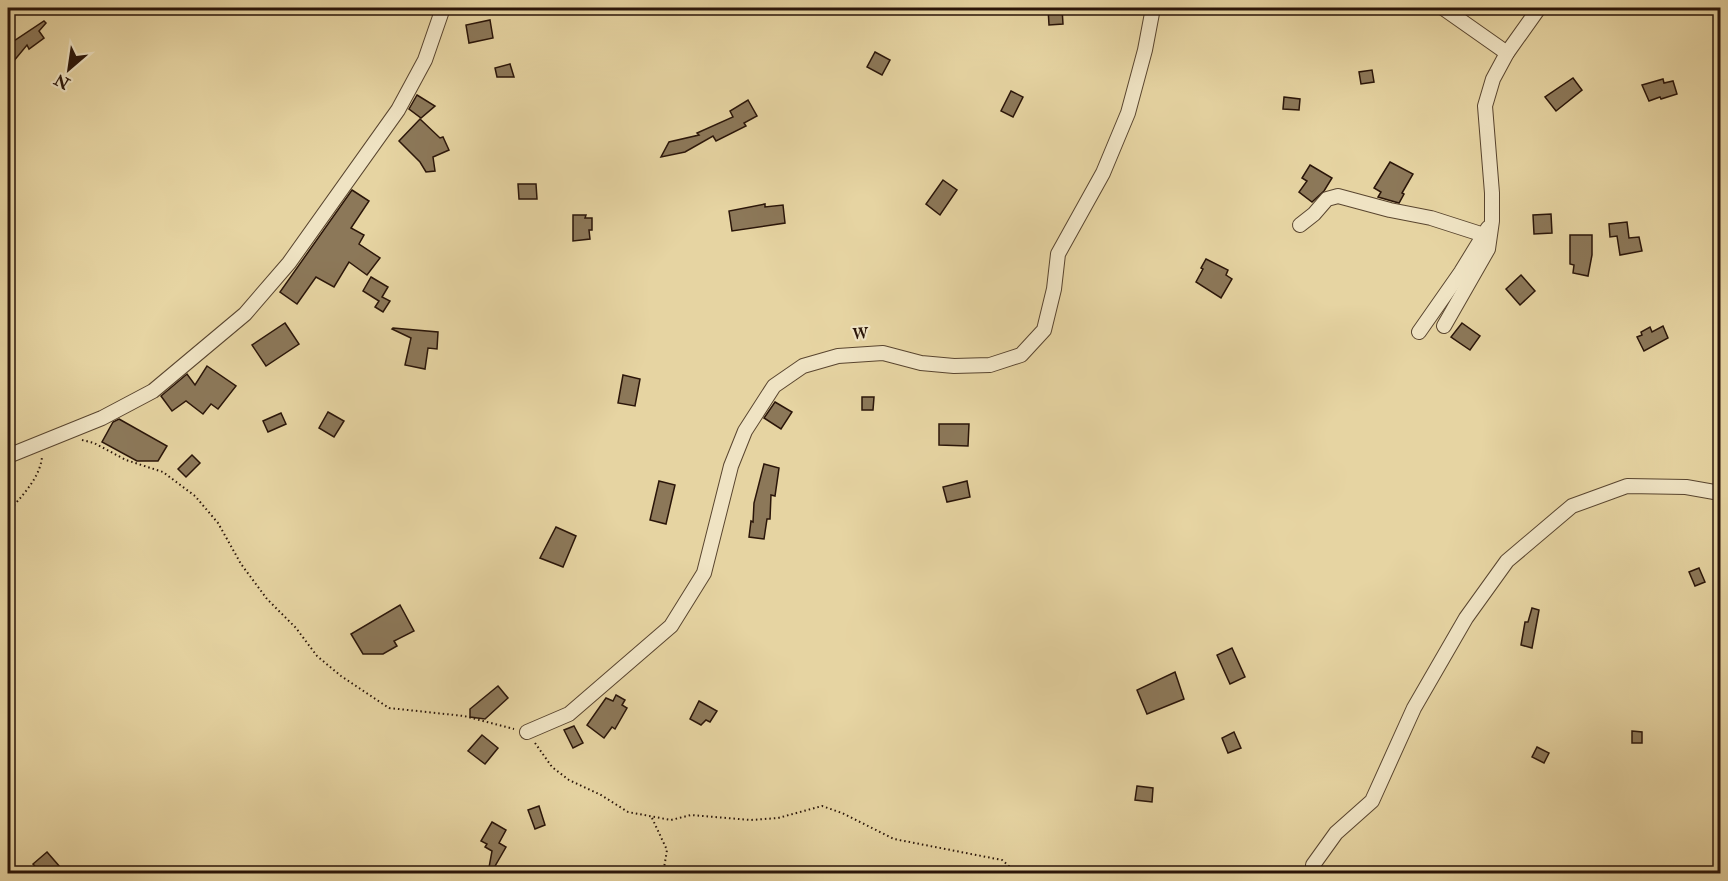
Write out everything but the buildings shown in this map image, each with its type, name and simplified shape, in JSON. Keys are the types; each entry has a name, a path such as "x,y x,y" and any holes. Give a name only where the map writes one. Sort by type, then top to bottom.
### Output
{"street":[{"path":"8,456 102,418 153,391 245,314 290,263 398,110 425,60 443,8"},
{"name":"w","path":"527,732 570,714 671,626 704,573 731,465 745,432 774,386 803,366 838,356 883,353 921,363 990,365 1021,355 1044,330 1054,289 1058,254 1103,173 1128,113 1145,50 1153,8"},
{"path":"1443,8 1507,53"},
{"path":"1444,327 1488,249 1492,221 1492,193 1485,106 1492,79 1507,53 1539,8"},
{"path":"1300,225 1327,199 1338,196 1431,218 1484,235"},
{"path":"1419,332 1492,221"},
{"path":"1313,865 1336,833 1372,801 1414,708 1466,618 1507,561 1572,506 1628,486 1686,487 1720,493"}],"path":[{"path":"61,435 94,443 126,460 163,472 195,496 218,523 241,564 317,656 341,676 389,708 464,716 527,732 552,767 569,780 601,795 628,812 671,820 691,815 751,819 778,818 822,806 842,813 894,839 1002,860 1018,873"},
{"path":"8,512 25,493 41,466 43,442"},
{"path":"652,818 667,850 663,873"}]}
